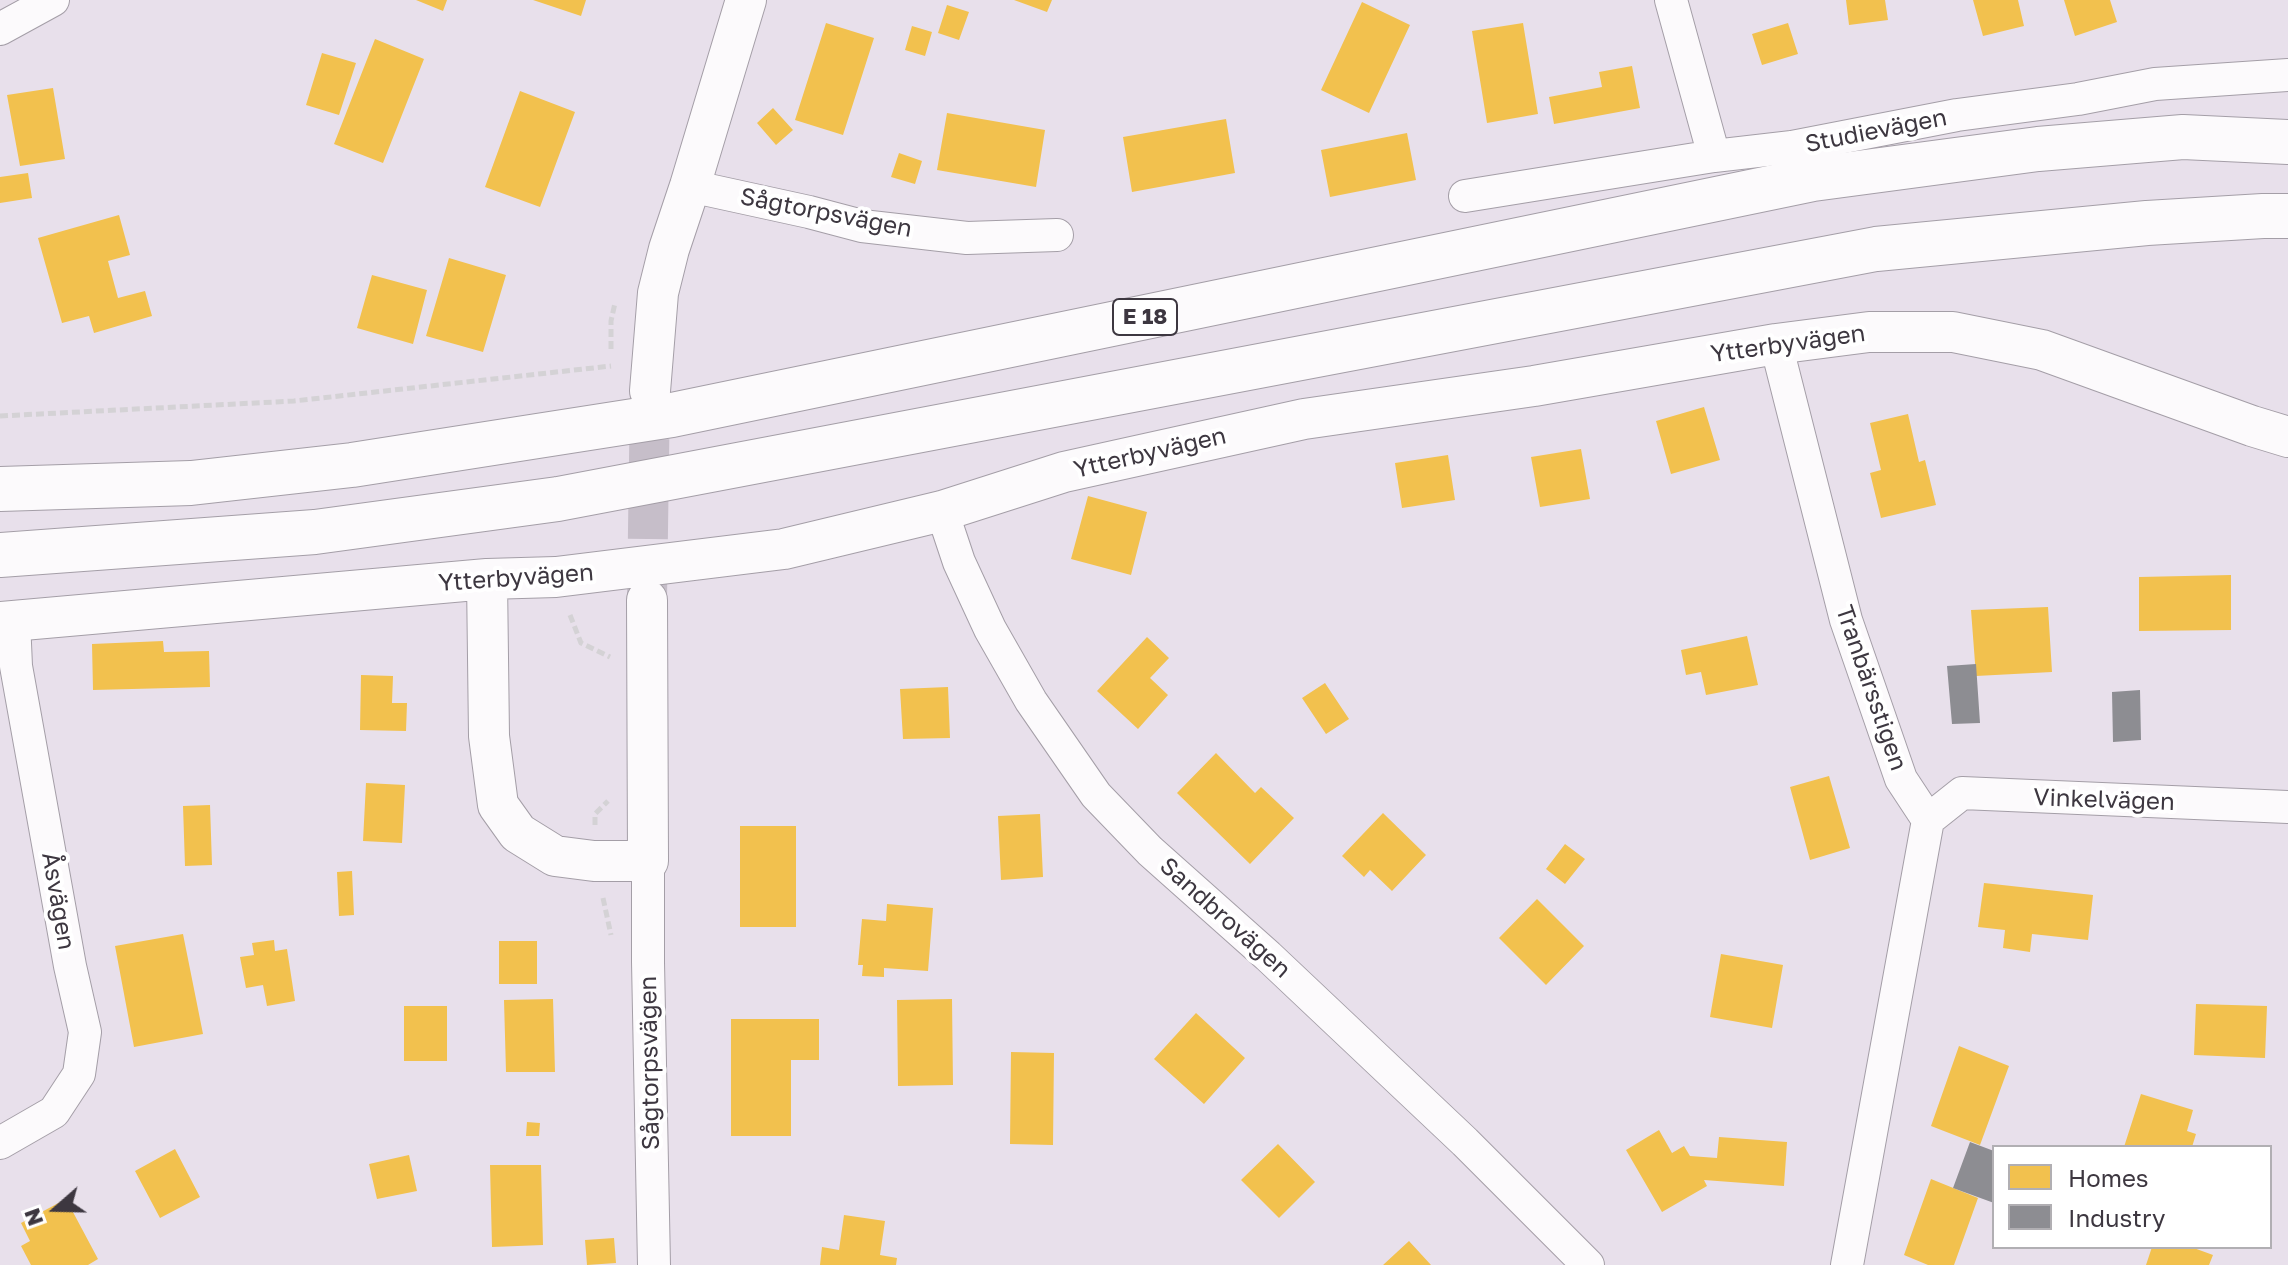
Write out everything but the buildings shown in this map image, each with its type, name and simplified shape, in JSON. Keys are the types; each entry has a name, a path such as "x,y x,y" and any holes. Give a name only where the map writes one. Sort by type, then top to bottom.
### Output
{"highway":[{"name":"E 18","path":"0,489 191,483 352,465 672,415 1813,179 2038,149 2183,137 2288,142"},
{"path":"0,555 315,532 558,499 1876,249 2147,223 2288,216"}],"street":[{"path":"0,29 53,0"},
{"path":"650,391 658,293 746,0"},
{"path":"1671,0 1714,156"},
{"name":"Studievägen","path":"1465,196 1714,156 1792,147 1957,115 2078,99 2155,84 2288,75"},
{"name":"Sågtorpsvägen","path":"690,186 862,226 967,238 1057,235"},
{"name":"Ytterbyvägen","path":"7,622 487,579 556,577 784,549 942,511 1064,472 1304,419 1869,332 1953,332 2042,350 2288,437"},
{"name":"Tranbärsstigen","path":"1776,344 1846,620 1901,779 1928,820"},
{"name":"Sandbrovägen","path":"942,511 959,562 990,629 1031,701 1096,795 1150,851 1268,956 1465,1142 1588,1265"},
{"path":"487,579 489,736 498,805 518,833 555,856 594,861 648,861"},
{"name":"Sågtorpsvägen","path":"647,600 648,962 654,1265"},
{"name":"Åsvägen","path":"0,1143 54,1112 79,1074 85,1032 70,966 7,622"},
{"name":"Vinkelvägen","path":"1928,820 1962,793 2288,807"},
{"path":"1847,1265 1928,820"}],"path":[{"path":"0,416 294,401 611,366"},
{"path":"556,577 581,643 622,662"}],"tunnel":[{"path":"647,599 650,391"}]}
